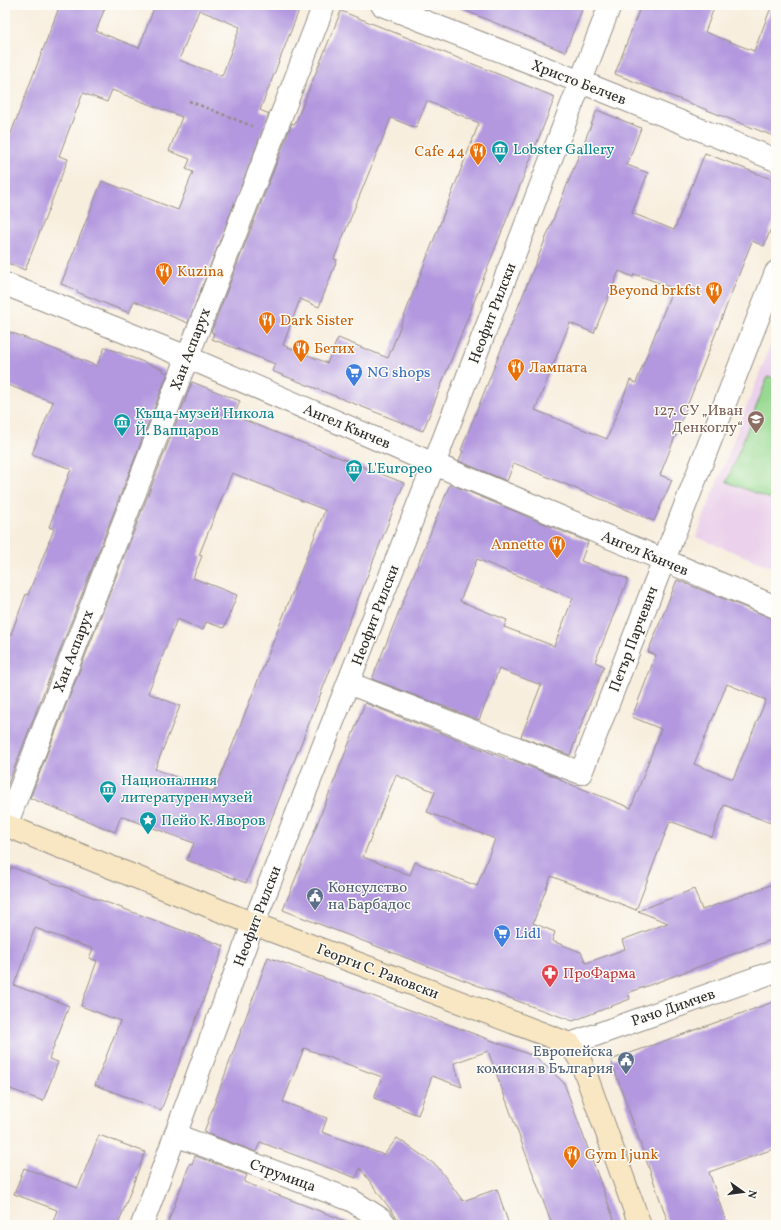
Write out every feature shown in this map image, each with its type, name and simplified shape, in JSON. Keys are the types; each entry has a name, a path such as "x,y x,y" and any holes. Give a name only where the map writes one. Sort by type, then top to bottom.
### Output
{"street":[{"name":"Хан Аспарух","path":"5,826 275,135 324,5"},
{"name":"Христо Белчев","path":"382,5 776,160"},
{"name":"Неофит Рилски","path":"142,1225 254,924 434,464 610,5"},
{"name":"Петър Парчевич","path":"348,682 581,773 776,272"},
{"name":"Ангел Кънчев","path":"5,284 187,357 434,464 776,608"},
{"name":"Георги С. Раковски","path":"5,826 254,924 570,1044"},
{"name":"Рачо Димчев","path":"570,1044 776,971"},
{"path":"570,1044 579,1058 640,1225"},
{"name":"Струмица","path":"175,1136 351,1200 381,1219 386,1225"}],"path":[{"path":"189,101 275,135"}],"shaded area":[{"name":"127. СУ „Иван Денкоглу“","path":"776,331 776,569 696,537"}],"green space":[{"path":"768,376 776,379 776,501 727,482"}],"building":[{"path":"60,5 106,5 96,31 139,48 155,5 301,5 260,110 269,114 188,323 134,301 129,313 61,284 102,181 178,210 193,172 186,169 190,159 169,151 182,117 112,90 107,102 83,93 59,156 68,159 25,270 5,262 5,149","holes":["199,10 240,27 222,76 179,60"]},
{"path":"452,5 584,5 565,52"},
{"path":"641,5 715,5 705,32 754,51 772,5 776,5 776,137 615,74"},
{"path":"341,11 555,97 423,431 272,371 275,364 212,339 214,333 211,332 292,123 295,124","holes":["427,101 479,123 388,358 338,338 327,363 283,345 300,299 319,307 337,260 334,259 391,118 416,128"]},
{"path":"597,110 641,128 627,165 648,173 632,213 674,230 705,153 776,181 776,216 764,246 752,241 660,475 672,480 654,521 514,463 507,481 459,461 463,451 461,450","holes":["619,271 633,277 634,274 673,288 636,383 630,380 607,439 535,410 570,323 594,333"]},
{"path":"5,330 97,366 105,347 164,370 163,371 168,373 6,789 5,650 26,594 28,595 54,529 49,527 71,469 32,454 53,402 5,384"},
{"path":"192,382 240,401 234,416 404,483 246,883 187,860 194,843 121,816 115,832 30,798","holes":["232,473 325,510 214,792 155,769 180,706 148,693 177,619 203,630 206,622 224,628 237,595 193,578 202,556 199,555"]},
{"path":"450,484 588,542 581,561 628,579 595,662 604,666 570,755 521,737 541,685 499,669 479,720 372,679","holes":["477,559 573,598 554,646 504,627 507,620 460,601"]},
{"path":"677,580 776,620 776,825 724,805 712,837 670,821 636,910 551,876 533,923 555,932 552,941 581,952 586,963 625,949 622,940 668,923 638,911 694,889 702,910 776,883 776,938 628,993 630,999 573,1021 283,910 365,703 561,779 560,780 631,808 661,729 632,717 656,655 648,652","holes":["727,684 766,700 733,779 694,764","396,775 435,792 427,812 495,839 477,886 415,862 410,875 363,857"]},
{"path":"11,867 224,946 161,1110 95,1085 120,1021 81,1006 97,961 89,958 93,949 35,928 14,985 69,1006 49,1059 58,1062 43,1101 5,1087 5,885"},
{"path":"268,957 536,1057 564,1083 616,1225 552,1225 488,1051 454,1063 462,1087 432,1076 418,1115 374,1098 382,1077 304,1048 283,1102 327,1118 322,1132 384,1155 397,1138 437,1166 463,1201 497,1189 509,1225 402,1225 360,1168 356,1178 260,1142 256,1152 204,1132"},
{"path":"776,1001 776,1148 709,1172 727,1225 669,1225 611,1060"},
{"path":"99,1135 145,1152 118,1225 52,1225 57,1210 14,1194 24,1168 78,1188"},
{"path":"195,1156 247,1175 244,1182 351,1223 351,1225 167,1225 190,1163 192,1164"}],"place":[{"name":"Lobster Gallery","path":"500,164"},
{"name":"Cafe 44","path":"478,166"},
{"name":"Kuzina","path":"164,286"},
{"name":"Beyond brkfst","path":"714,305"},
{"name":"Dark Sister","path":"267,335"},
{"name":"Бетих","path":"301,363"},
{"name":"Лампата","path":"516,382"},
{"name":"NG shops","path":"354,387"},
{"name":"127. СУ „Иван Денкоглу“","path":"756,434"},
{"name":"Къща-музей Никола Й. Вапцаров","path":"122,437"},
{"name":"L'Europeo","path":"354,483"},
{"name":"Annette","path":"557,559"},
{"name":"Националния литературен музей","path":"108,804"},
{"name":"Пейо К. Яворов","path":"148,835"},
{"name":"Консулство на Барбадос","path":"315,911"},
{"name":"Lidl","path":"502,948"},
{"name":"ПроФарма","path":"550,988"},
{"name":"Европейска комисия в България","path":"626,1075"},
{"name":"Gym I junk","path":"572,1169"}]}
